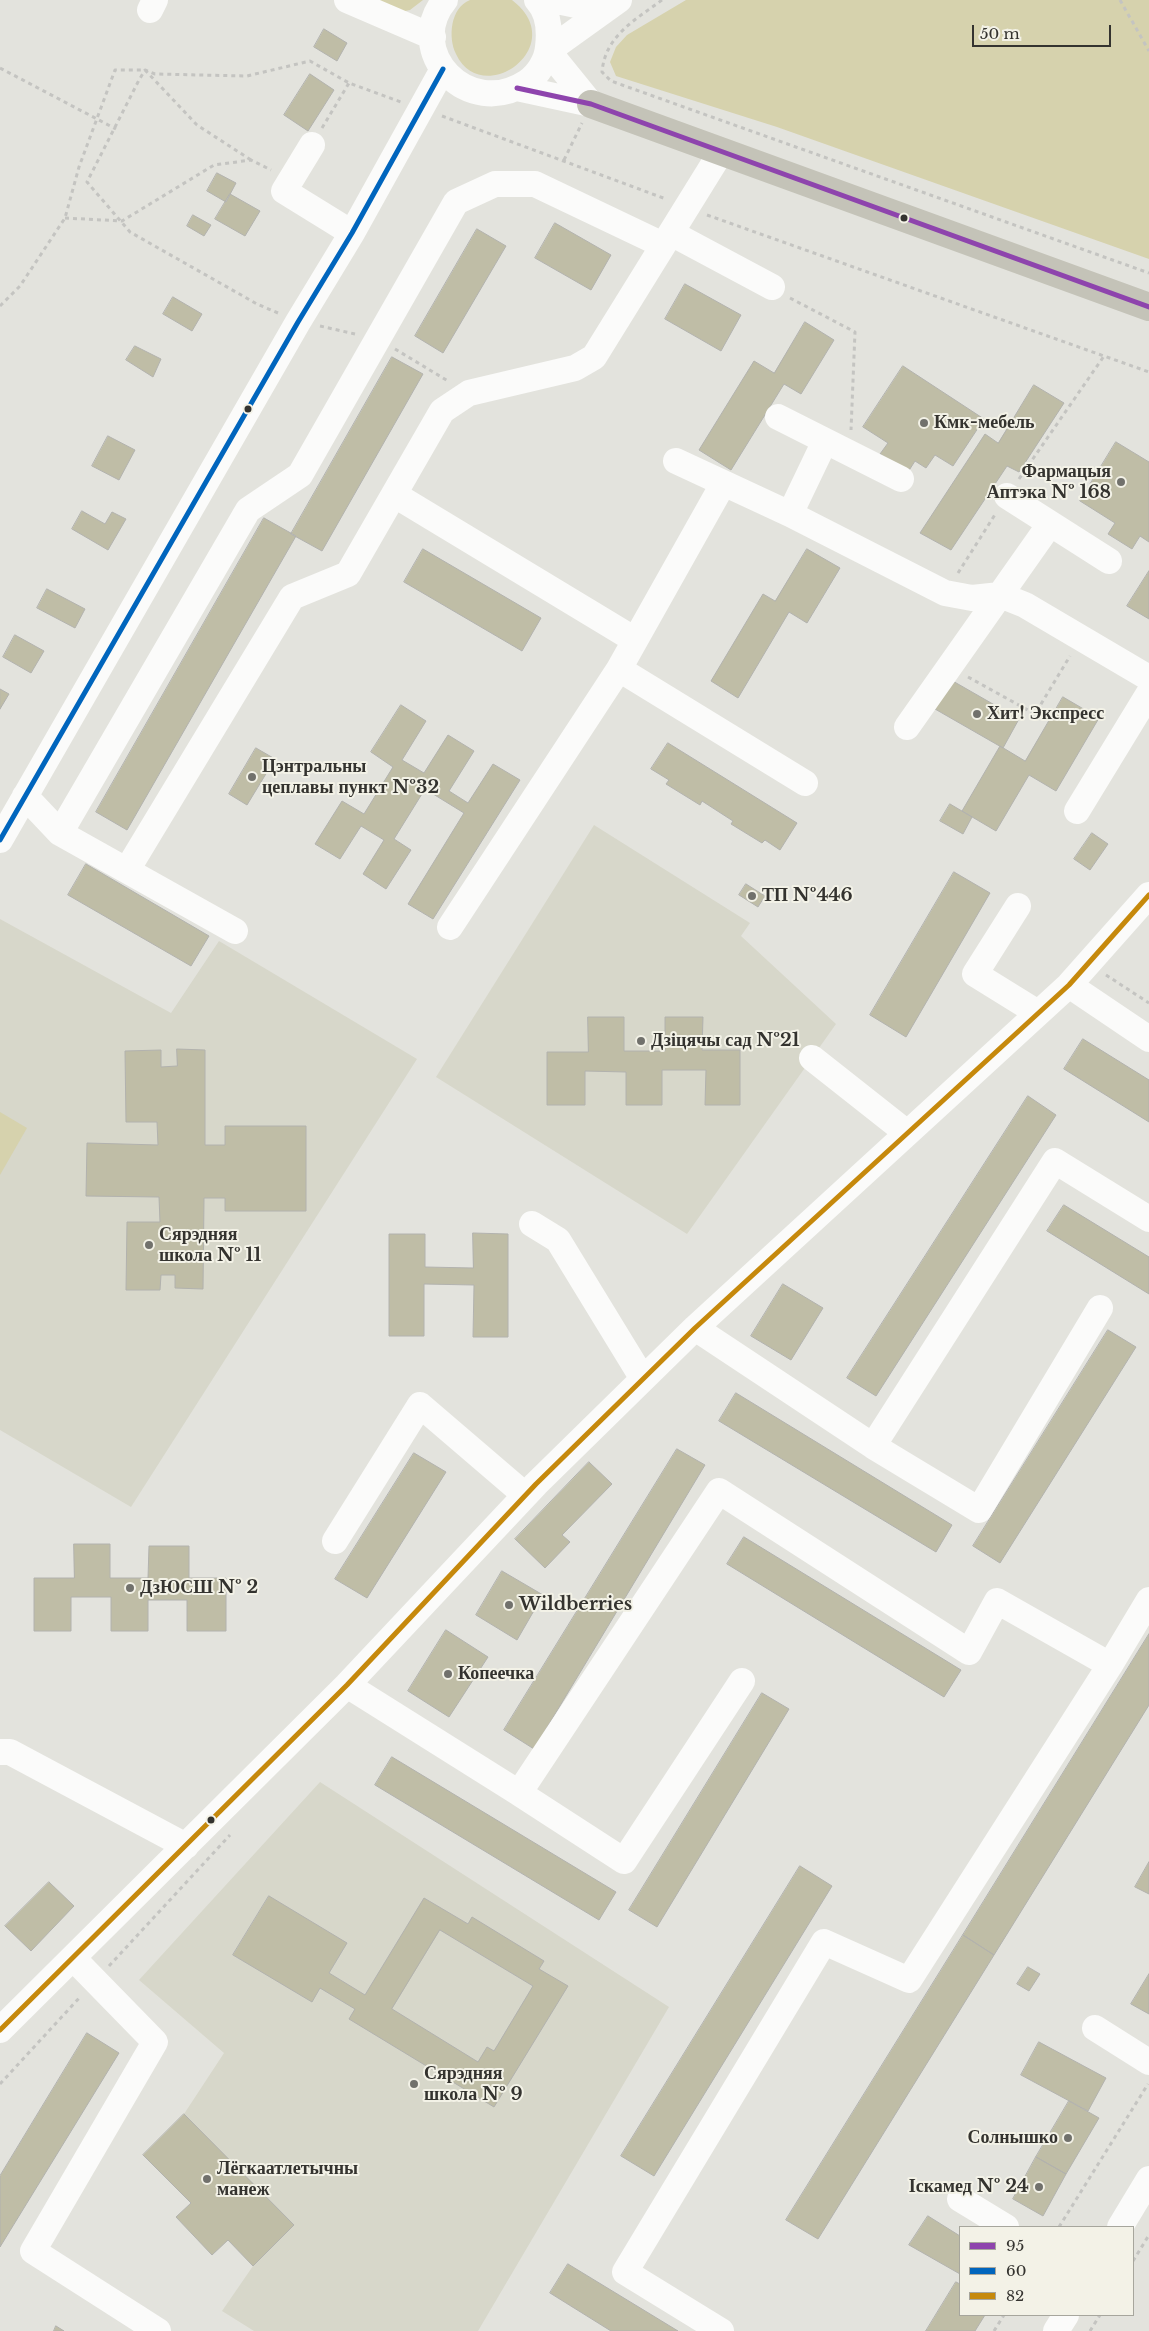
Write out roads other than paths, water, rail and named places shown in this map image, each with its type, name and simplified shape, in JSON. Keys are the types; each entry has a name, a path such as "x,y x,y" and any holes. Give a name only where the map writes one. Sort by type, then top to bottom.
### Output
{"main road":[{"path":"591,104 1149,307"}],"street":[{"path":"445,0 434,20 432,37 435,54 442,69 454,81 476,92 501,94 517,88 536,73 548,51 550,34 547,18 537,0"},
{"path":"552,0 581,6 610,0"},
{"path":"548,51 619,0"},
{"path":"353,1 432,37"},
{"path":"548,51 591,104"},
{"path":"0,840 298,322 352,233 442,69"},
{"path":"517,88 591,104"},
{"path":"312,145 284,191 352,233"},
{"path":"127,870 292,597 348,574 442,411 469,393 575,368 594,357 721,152"},
{"path":"60,833 248,510 300,476 456,202 495,184 535,184 667,239 772,288"},
{"path":"778,417 901,479"},
{"path":"790,514 825,441"},
{"path":"676,461 790,514 945,593 972,598 1000,595 1025,605 1149,678"},
{"path":"450,927 619,669 723,484"},
{"path":"395,495 635,640"},
{"path":"1006,496 1109,561"},
{"path":"907,727 1050,524"},
{"path":"619,669 805,783"},
{"path":"1078,811 1149,693"},
{"path":"25,796 60,833 235,931"},
{"path":"0,2030 347,1685 525,1495 695,1328 1038,1013 1076,990 1149,895"},
{"path":"1018,906 975,974 1038,1013"},
{"path":"1076,990 1149,1039"},
{"path":"812,1058 907,1133"},
{"path":"873,1446 1055,1161 1149,1219"},
{"path":"532,1224 558,1240 643,1379"},
{"path":"695,1328 873,1446 979,1510 1100,1308"},
{"path":"335,1541 420,1406 525,1495"},
{"path":"519,1793 719,1491 969,1652 997,1600 1110,1665"},
{"path":"721,2331 625,2272 824,1942 909,1980 1110,1665 1149,1600"},
{"path":"347,1685 624,1861 742,1681"},
{"path":"0,1752 10,1752 186,1846"},
{"path":"73,1958 155,2042 33,2251 158,2331"},
{"path":"1095,2028 1149,2062"},
{"path":"1121,2226 1149,2179"},
{"path":"960,2199 1004,2226"},
{"path":"1056,2331 1065,2316"}],"place":[{"name":"Кмк-мебель","path":"924,423"},
{"name":"Фармацыя Аптэка № 168","path":"1121,482"},
{"name":"Хит! Экспресс","path":"977,714"},
{"name":"Цэнтральны цеплавы пункт №32","path":"252,777"},
{"name":"ТП №446","path":"752,896"},
{"name":"Дзіцячы сад №21","path":"641,1041"},
{"name":"Сярэдняя школа № 11","path":"149,1245"},
{"name":"ДзЮСШ № 2","path":"130,1588"},
{"name":"Wildberries","path":"509,1605"},
{"name":"Копеечка","path":"448,1674"},
{"name":"Сярэдняя школа № 9","path":"414,2084"},
{"name":"Солнышко","path":"1068,2138"},
{"name":"Лёгкаатлетычны манеж","path":"207,2179"},
{"name":"Іскамед № 24","path":"1039,2187"}]}
